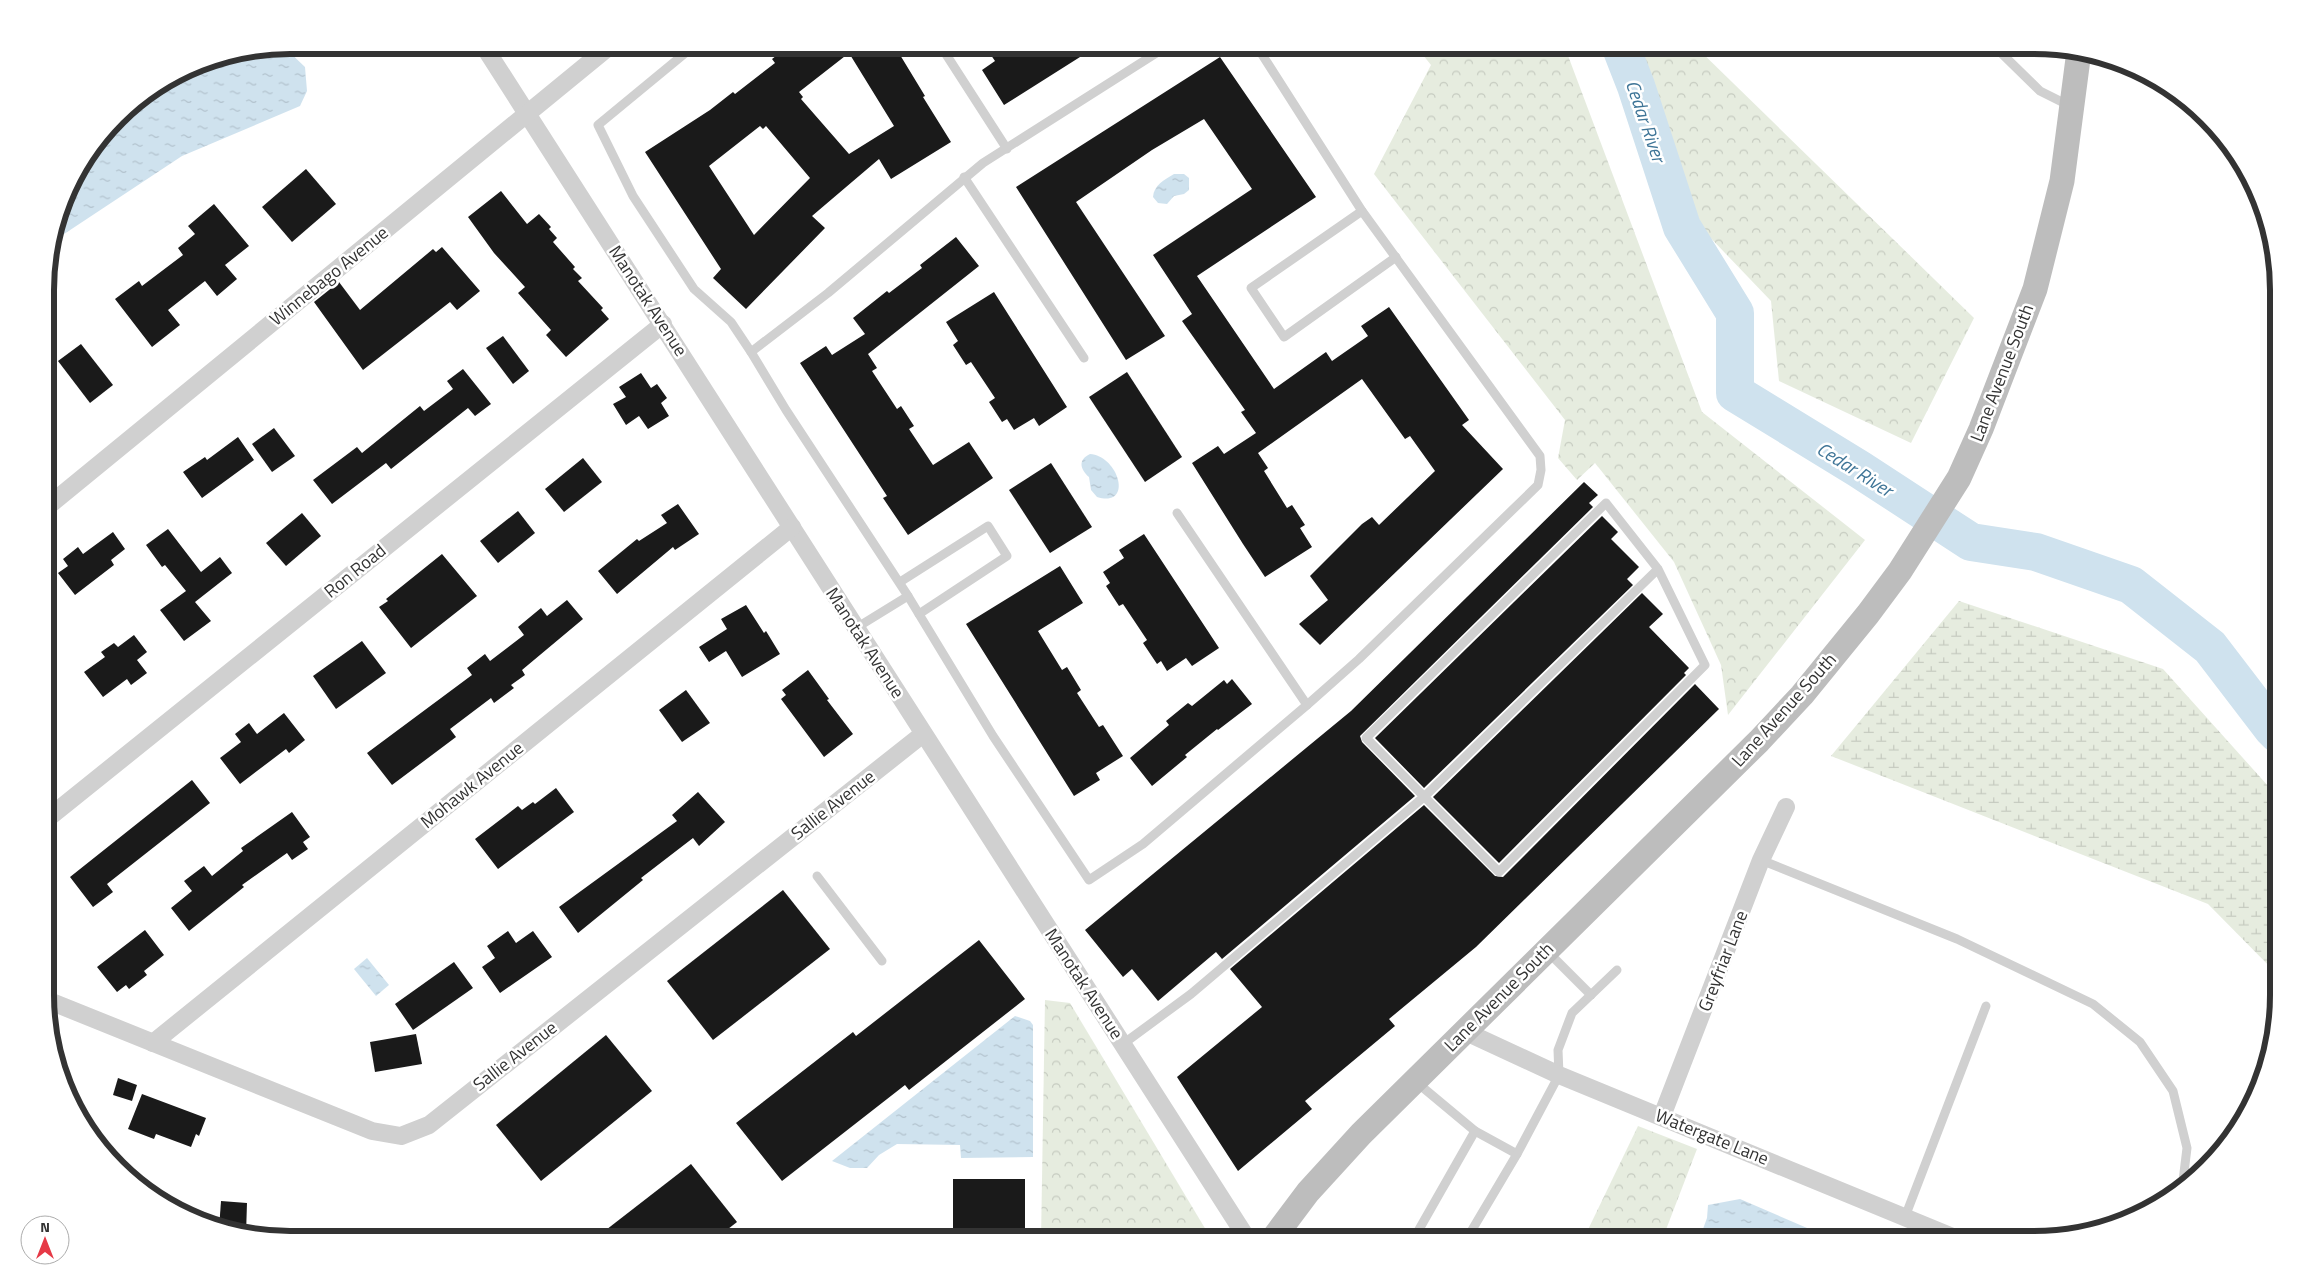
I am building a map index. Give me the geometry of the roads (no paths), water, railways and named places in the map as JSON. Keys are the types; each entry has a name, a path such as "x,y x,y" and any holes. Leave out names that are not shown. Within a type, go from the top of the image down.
{"main road":[{"name":"Lane Avenue South","path":"1279,1231 1308,1192 1361,1134 1752,747 1802,695 1868,614 1900,571 1959,478 1982,429 2034,289 2062,180 2070,106 2076,87 2078,58"}],"street":[{"name":"Manotak Avenue","path":"489,54 1242,1231"},
{"name":"Winnebago Avenue","path":"54,500 600,54"},
{"name":"Ron Road","path":"54,813 663,324"},
{"name":"Mohawk Avenue","path":"153,1043 792,527"},
{"name":"Sallie Avenue","path":"54,1003 372,1131 401,1136 428,1125 923,734"},
{"name":"Greyfriar Lane","path":"1662,1116 1761,860 1786,807"},
{"name":"Watergate Lane","path":"1464,1031 1559,1075 1938,1231"}],"lane":[{"path":"683,54 598,125 633,196 694,289 731,322 786,410 900,582 993,736 1089,880 1143,844 1307,705 1359,659 1538,485 1541,470 1540,456 1362,211 1262,54"},
{"path":"946,54 1006,149"},
{"path":"751,352 828,293 964,177 1155,54"},
{"path":"2002,54 2040,91 2070,106"},
{"path":"964,177 1084,358"},
{"path":"1362,211 1251,288 1284,336 1396,258"},
{"path":"1606,503 1658,570 1705,665 1500,872 1366,738 1606,503"},
{"path":"1177,512 1307,705"},
{"path":"900,582 988,526 1006,556 919,614"},
{"path":"1123,1044 1191,994 1425,796 1658,570"},
{"path":"856,628 908,596"},
{"path":"1761,860 1957,939 2093,1004 2140,1042 2173,1091 2187,1148 2183,1179"},
{"path":"817,876 882,961"},
{"path":"1546,950 1591,995"},
{"path":"1471,1231 1517,1154 1559,1075 1558,1050 1572,1013 1617,970"},
{"path":"1905,1217 1986,1006"},
{"path":"1415,1081 1475,1131 1517,1154"},
{"path":"1417,1231 1475,1131"}],"water":[{"path":"291,54 305,67 307,91 300,106 182,156 60,237 72,199 93,158 112,134 134,112 158,93 199,72 243,58"},
{"path":"1174,174 1184,174 1189,178 1189,190 1184,194 1174,196 1167,204 1158,203 1153,197 1155,189 1160,183"},
{"path":"1090,454 1100,457 1109,463 1115,471 1119,489 1116,495 1109,498 1097,497 1091,490 1089,477 1082,468 1083,459"},
{"path":"367,958 389,985 376,996 354,969"},
{"path":"1015,1016 1030,1021 1033,1025 1033,1157 961,1158 960,1145 897,1144 879,1155 867,1168 850,1168 832,1161"},
{"path":"1740,1199 1814,1231 1702,1231 1707,1218 1708,1205"}],"waterway":[{"name":"Cedar River","path":"1624,54 1636,86 1682,227 1735,313 1735,393 1859,469 1971,542 2036,552 2131,585 2210,647 2270,725"}]}
